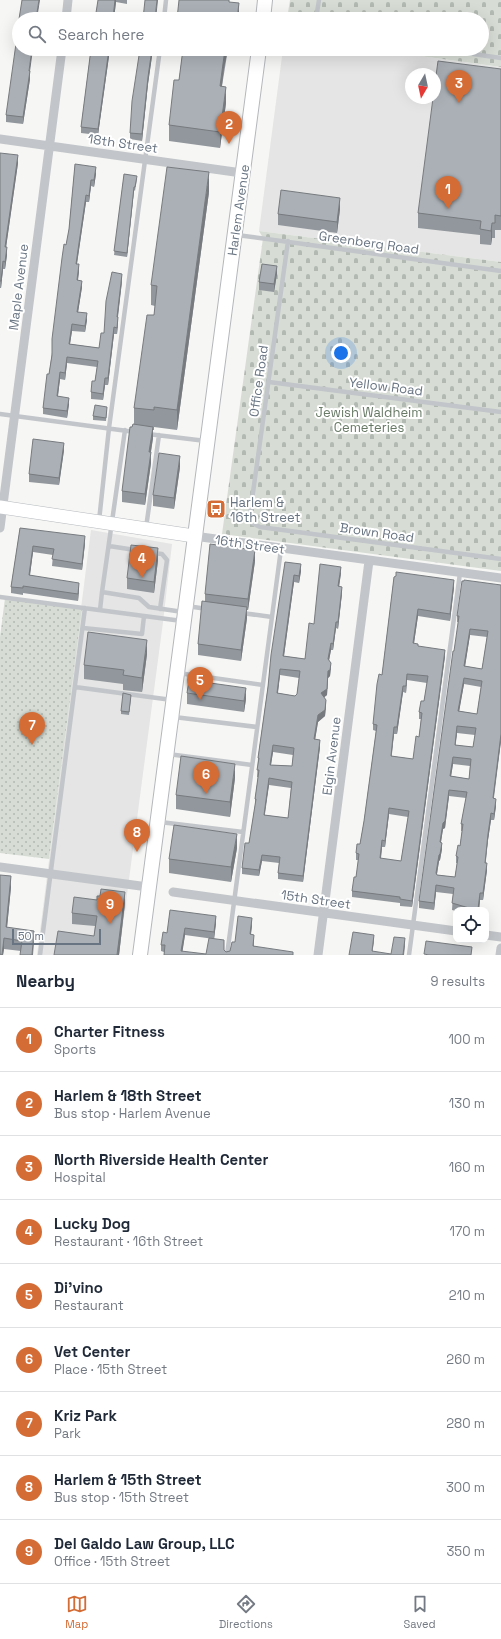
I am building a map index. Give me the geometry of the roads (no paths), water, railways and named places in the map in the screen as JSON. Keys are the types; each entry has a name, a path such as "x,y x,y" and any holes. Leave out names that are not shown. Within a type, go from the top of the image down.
{"main road":[{"path":"264,12 265,0"},
{"name":"Harlem Avenue","path":"140,955 258,56"}],"street":[{"path":"67,12 68,0"},
{"name":"Maple Avenue","path":"0,528 1,508 15,416 61,56"},
{"name":"18th Street","path":"0,139 242,173"},
{"name":"16th Street","path":"1,508 281,549 501,578"},
{"name":"Elgin Avenue","path":"318,955 369,561"},
{"path":"0,867 148,887"},
{"name":"15th Street","path":"173,892 453,931"},
{"path":"489,935 501,937"},
{"path":"500,955 501,948"}],"lane":[{"path":"165,12 166,0"},
{"path":"317,12 319,0"},
{"path":"100,610 109,546 106,524 109,428 159,56"},
{"path":"487,56 501,58"},
{"name":"Greenberg Road","path":"234,234 501,271"},
{"name":"Office Road","path":"252,523 250,514 288,241"},
{"name":"Yellow Road","path":"268,382 501,412"},
{"path":"0,414 139,432"},
{"path":"106,524 125,430"},
{"path":"145,433 207,442"},
{"path":"146,530 159,435"},
{"name":"Brown Road","path":"252,523 260,527 501,559"},
{"path":"109,546 139,551"},
{"path":"227,955 281,549"},
{"path":"147,552 162,554 167,560 160,609"},
{"path":"409,955 460,573"},
{"path":"102,592 139,598 149,607 184,613"},
{"path":"0,597 144,616 215,610"},
{"path":"40,955 86,608"},
{"path":"236,613 272,617"},
{"path":"83,628 142,634 144,616"},
{"path":"177,673 263,685"},
{"path":"75,687 173,700"},
{"path":"171,717 258,727"},
{"path":"166,754 252,765"},
{"path":"157,821 243,832"}],"place":[{"name":"North Riverside Health Center","path":"459,103"},
{"name":"Harlem & 18th Street","path":"229,144"},
{"name":"Charter Fitness","path":"448,209"},
{"name":"Harlem & 16th Street","path":"216,509"},
{"name":"Lucky Dog","path":"142,578"},
{"name":"Di’vino","path":"200,700"},
{"name":"Kriz Park","path":"32,745"},
{"name":"Vet Center","path":"206,794"},
{"name":"Harlem & 15th Street","path":"137,852"},
{"name":"Del Galdo Law Group, LLC","path":"110,924"}],"park label":[{"name":"Jewish Waldheim Cemeteries","path":"369,420"}]}
